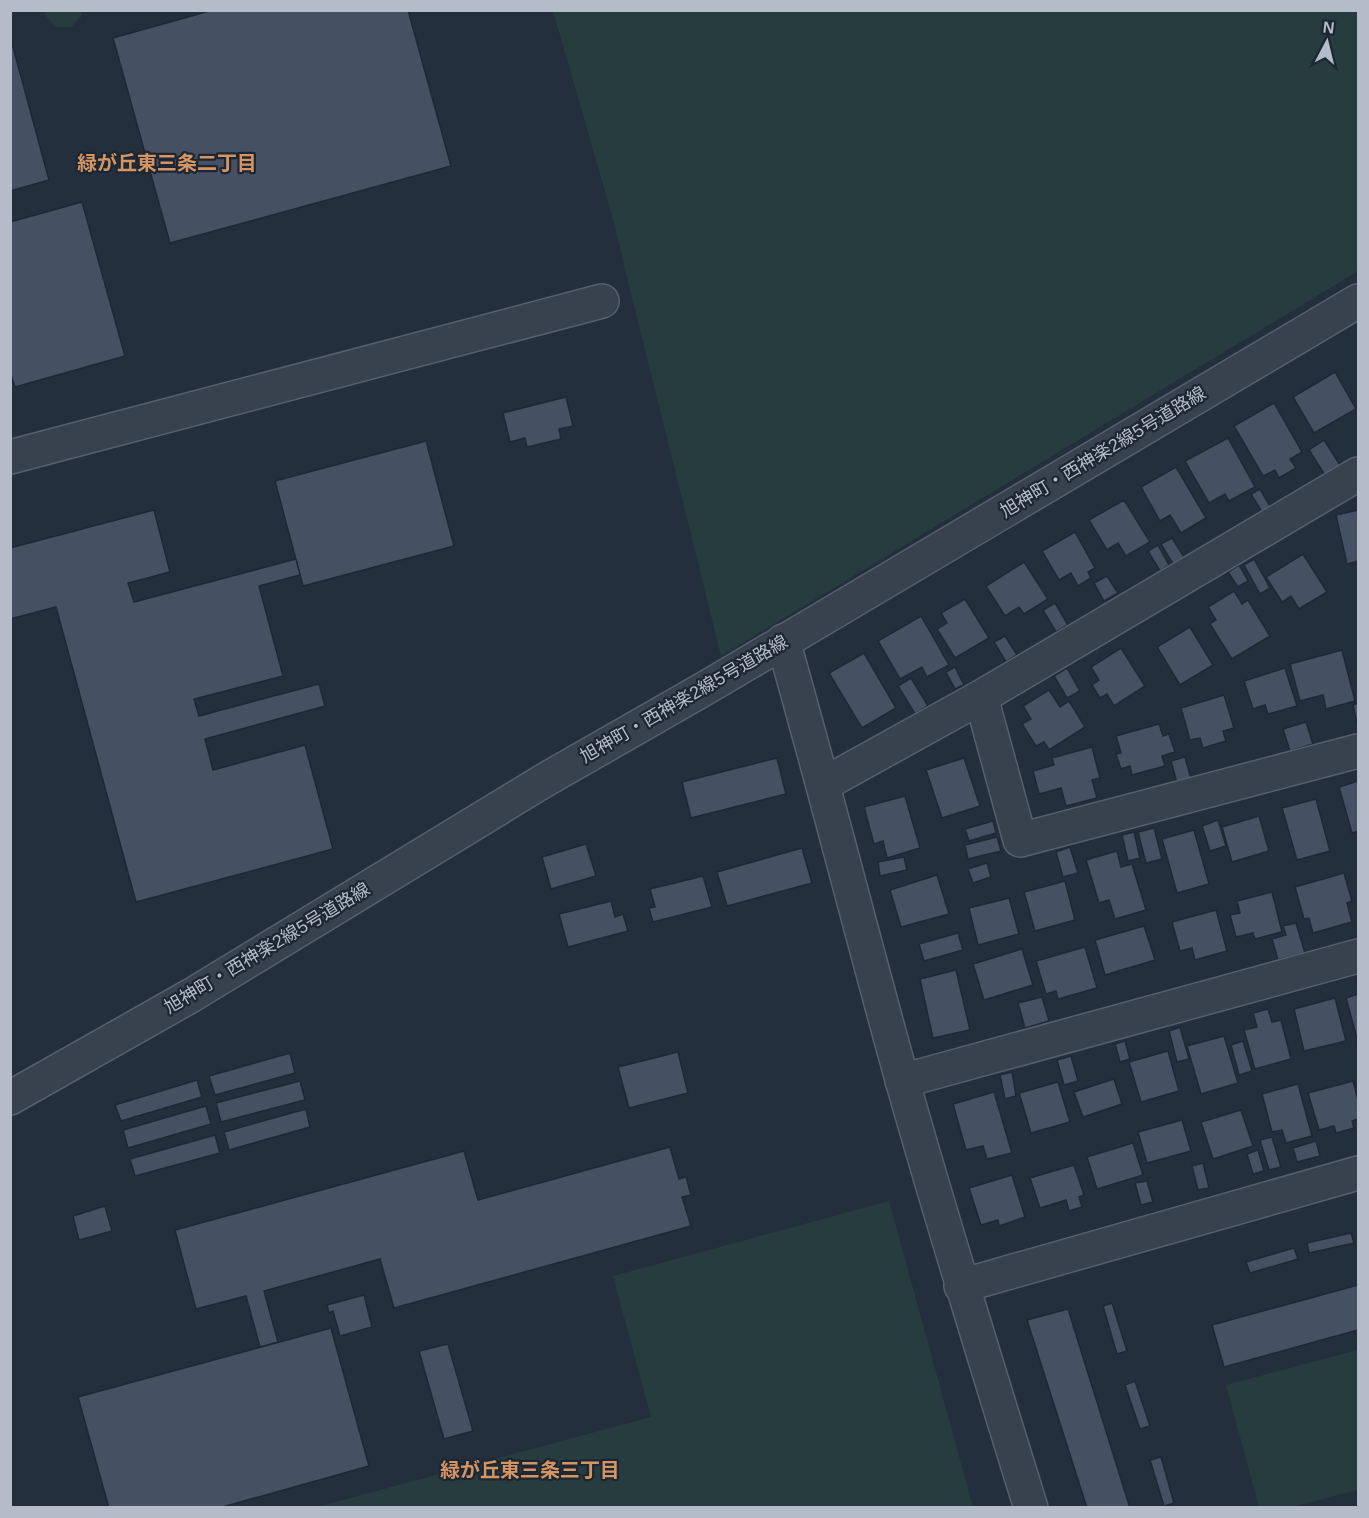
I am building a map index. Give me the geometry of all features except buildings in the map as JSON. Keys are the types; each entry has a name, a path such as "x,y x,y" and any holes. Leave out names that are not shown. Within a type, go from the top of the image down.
{"street":[{"path":"10,457 602,301"},
{"name":"旭神町・西神楽2線5号道路線","path":"10,1098 192,995 535,786 1357,306"},
{"path":"824,784 981,697 1359,474"},
{"path":"783,641 824,784 902,1081 961,1286 1031,1508"},
{"path":"981,697 1020,840 1359,751"},
{"path":"902,1081 1359,956"},
{"path":"961,1286 1359,1173"}],"green space":[{"path":"46,11 82,11 81,17 71,27 56,27 45,15"},
{"path":"553,11 1358,11 1358,271 721,656 611,212"},
{"path":"889,1201 973,1507 317,1507 651,1417 613,1276"},
{"path":"1358,1350 1358,1490 1291,1507 1259,1507 1226,1385"}],"district":[{"name":"緑が丘東三条二丁目","path":"167,163"},
{"name":"緑が丘東三条三丁目","path":"530,1470"}]}
